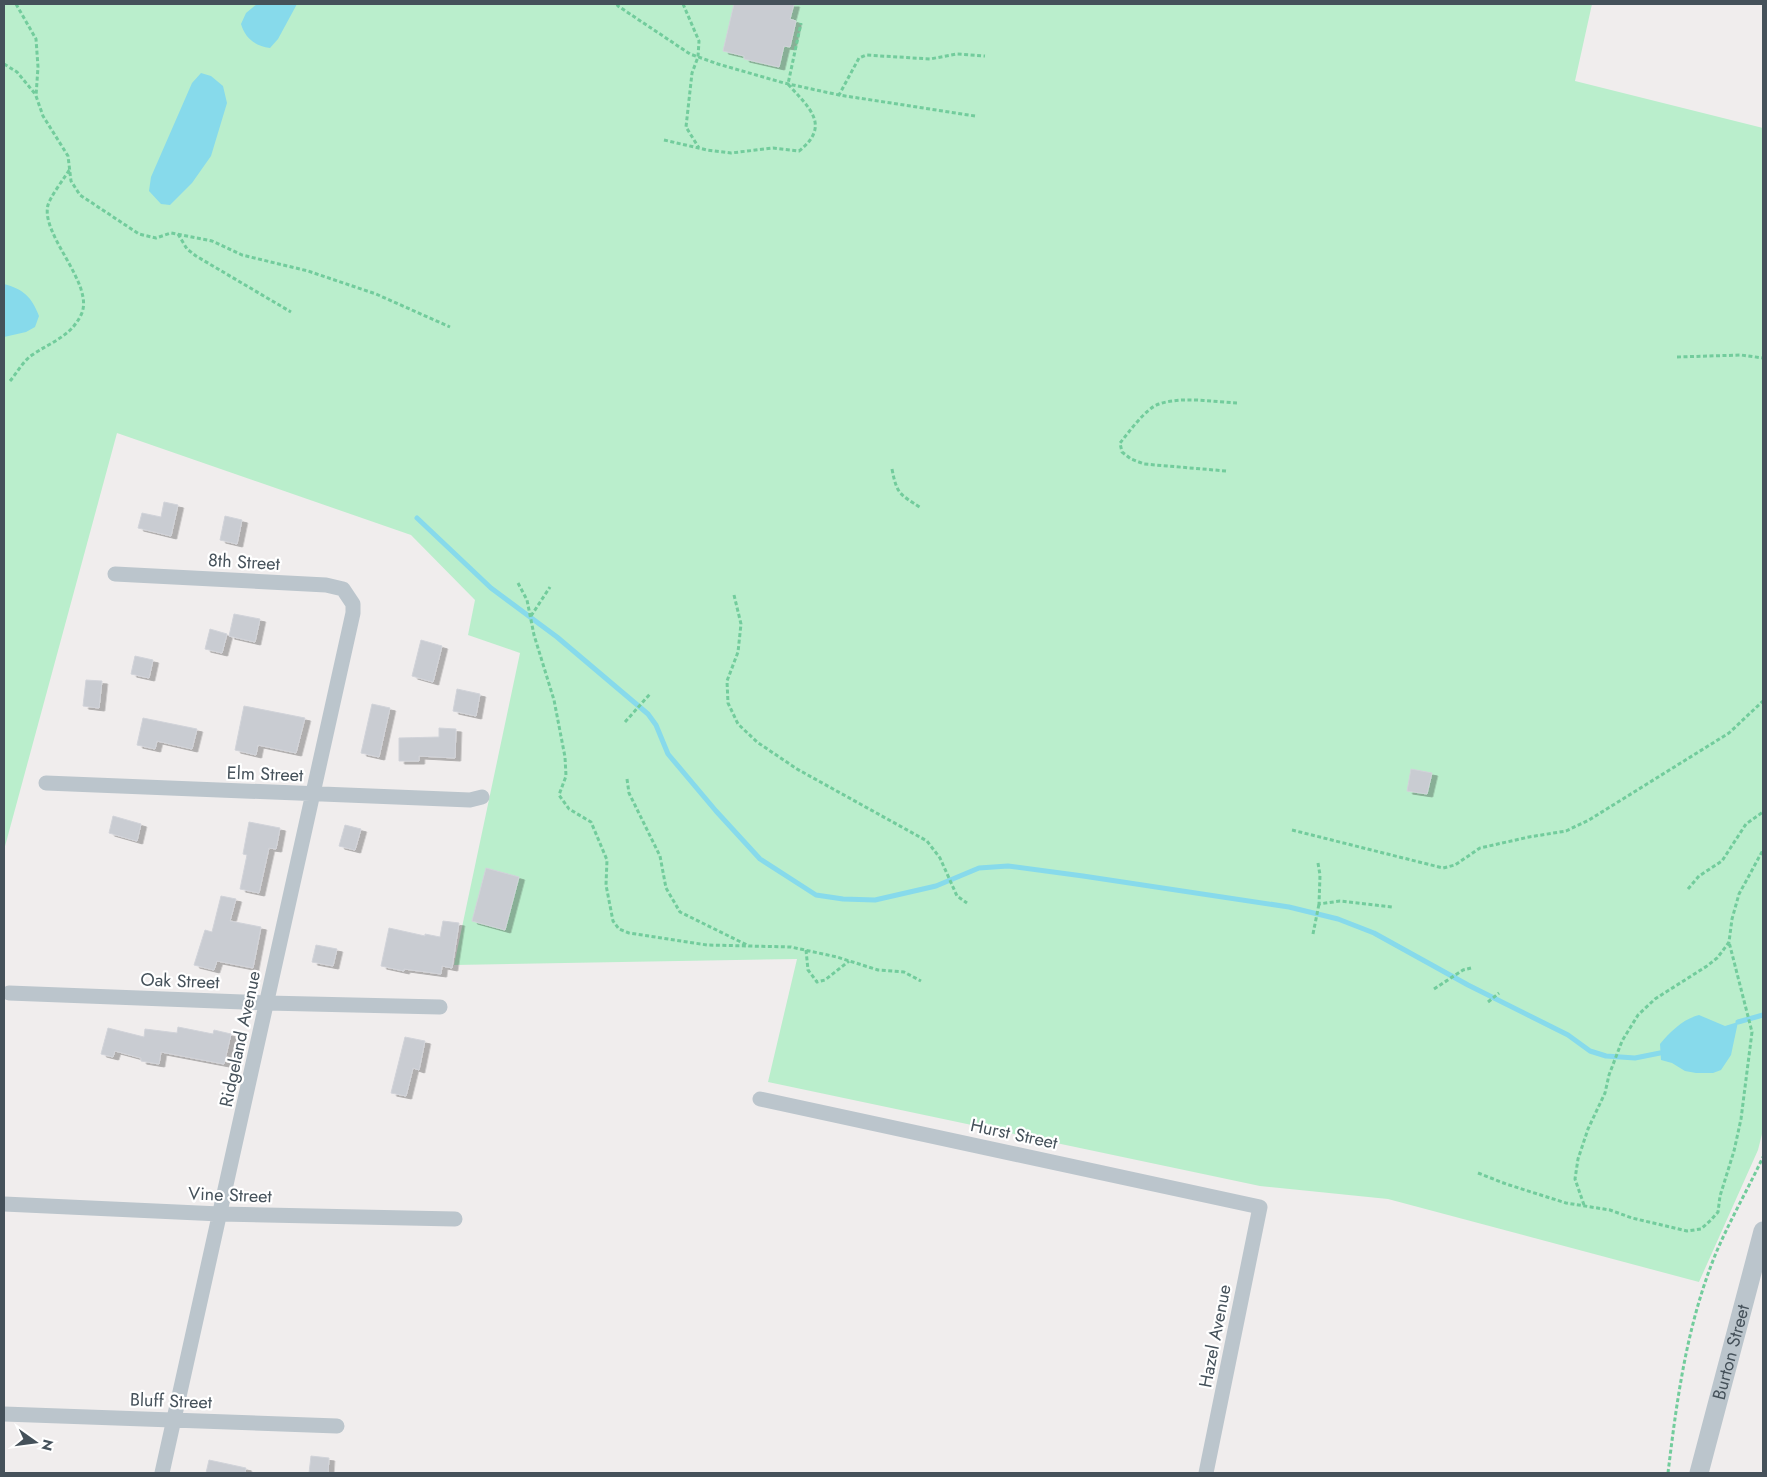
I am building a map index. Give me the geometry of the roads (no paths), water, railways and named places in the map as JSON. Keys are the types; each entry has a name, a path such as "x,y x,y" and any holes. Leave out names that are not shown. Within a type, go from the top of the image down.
{"street":[{"name":"8th Street","path":"115,574 326,585 343,589 353,604 353,613"},
{"name":"Ridgeland Avenue","path":"162,1473 353,613"},
{"name":"Elm Street","path":"46,783 470,800 482,797"},
{"name":"Oak Street","path":"9,993 267,1003 440,1007"},
{"name":"Hurst Street","path":"760,1099 1260,1207"},
{"name":"Vine Street","path":"4,1204 220,1214 455,1219"},
{"name":"Hazel Avenue","path":"1206,1473 1260,1207"},
{"name":"Burton Street","path":"1699,1473 1763,1231"},
{"name":"Bluff Street","path":"4,1414 337,1426"}],"water":[{"path":"257,4 297,4 278,39 270,48 251,40 241,24 246,13"},
{"path":"201,73 211,76 223,86 227,103 211,156 192,183 170,205 161,204 149,191 151,177 192,83"},
{"path":"4,284 22,291 30,299 39,316 35,327 26,332 4,337"},
{"path":"1699,1015 1725,1026 1738,1022 1731,1055 1721,1070 1713,1073 1685,1071 1672,1063 1661,1060 1660,1044 1682,1023"}],"waterway":[{"path":"417,518 491,588 557,637 648,714 656,725 668,754 760,859 816,895 843,899 875,900 936,886 979,868 1008,866 1289,907 1338,919 1374,933 1468,985 1568,1035 1590,1051 1606,1056 1635,1058 1660,1053"},
{"path":"1738,1022 1763,1015"}]}
